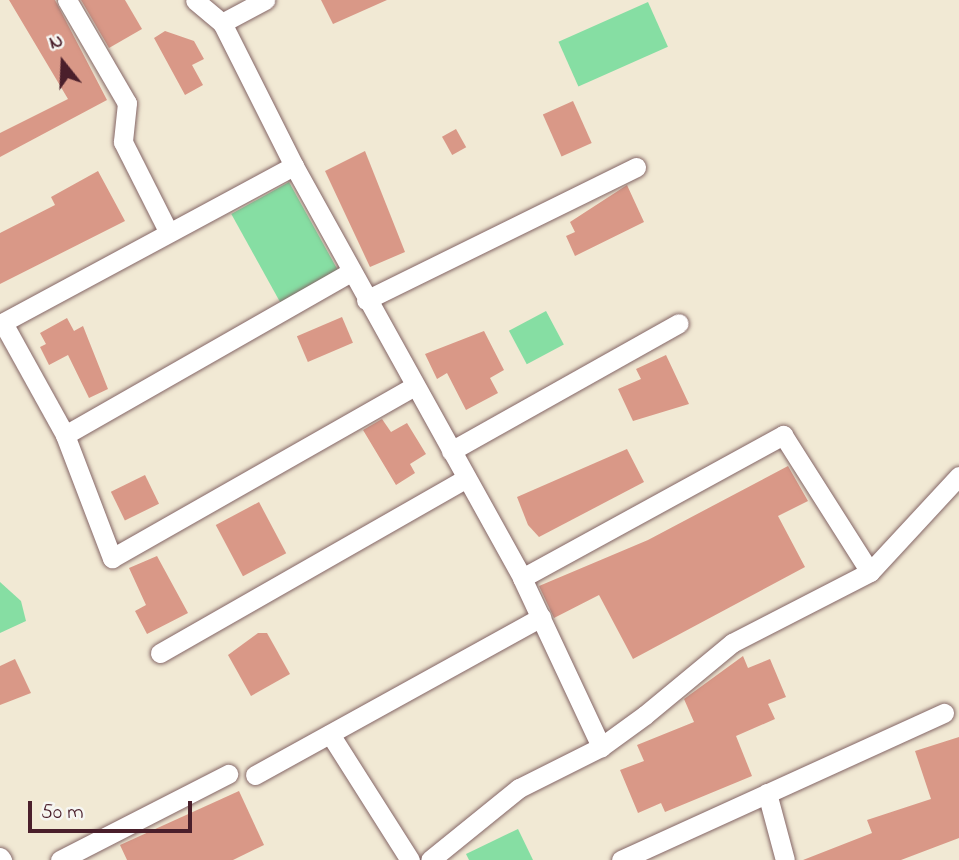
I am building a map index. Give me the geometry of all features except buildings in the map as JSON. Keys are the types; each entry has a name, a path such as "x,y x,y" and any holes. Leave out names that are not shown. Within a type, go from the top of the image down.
{"street":[{"path":"67,0 127,103 125,149 168,231"},
{"path":"195,0 222,23 294,166 413,387 522,578 601,747"},
{"path":"222,23 265,0"},
{"path":"294,166 168,231 1,323 65,435 112,558 413,387"},
{"path":"366,300 636,167"},
{"path":"65,435 351,272"},
{"path":"451,451 679,323"},
{"path":"522,578 783,435 870,572"},
{"path":"430,860 519,788 601,747 732,643 870,572 959,476"},
{"path":"160,653 467,478"},
{"path":"256,775 541,617"},
{"path":"621,860 944,713"},
{"path":"330,734 410,860"},
{"path":"60,860 228,774"},
{"path":"767,793 785,860"}],"green space":[{"path":"648,2 668,47 578,87 558,42"},
{"path":"289,182 338,271 281,303 231,214"},
{"path":"546,311 564,345 527,364 509,331"},
{"path":"0,582 21,601 26,621 0,633"},
{"path":"518,829 533,860 469,860 466,854"}]}
